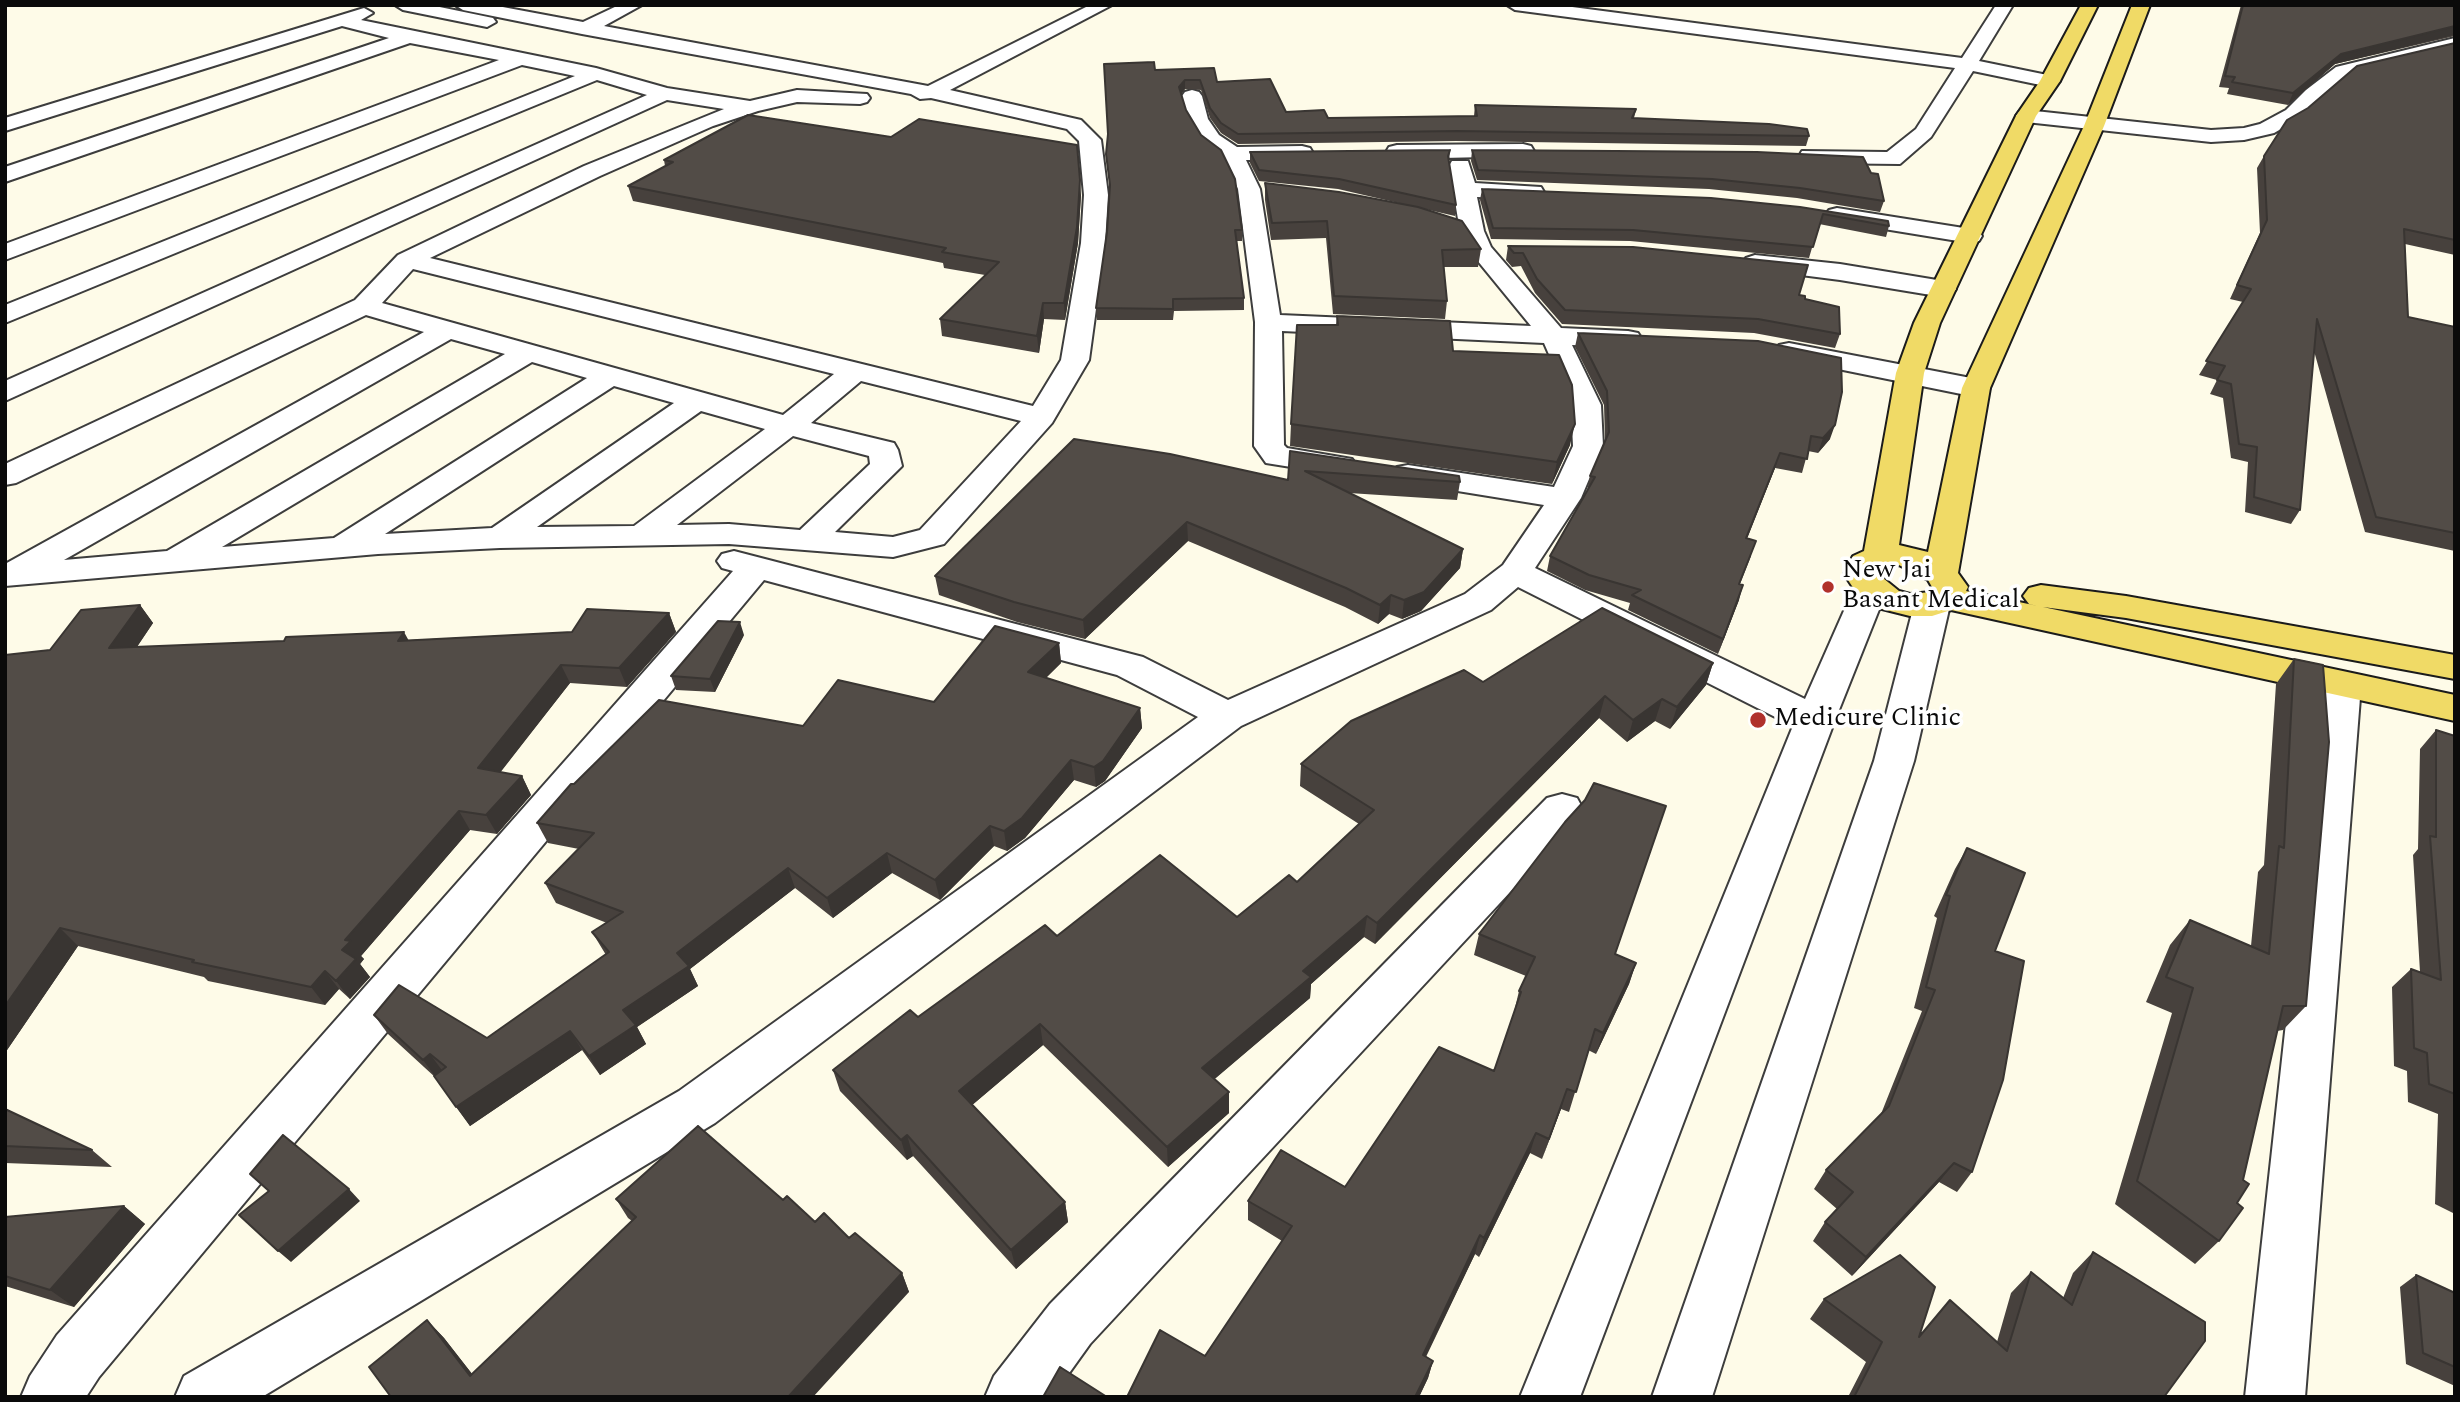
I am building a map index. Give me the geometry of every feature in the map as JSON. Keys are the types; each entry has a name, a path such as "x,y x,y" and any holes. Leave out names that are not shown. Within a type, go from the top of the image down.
{"main road":[{"path":"2090,5 2050,82 2026,116 1927,323 1910,373 1875,571 1887,599 1910,605 1942,590 2126,607 2455,667"},
{"path":"1942,590 1976,388 2094,125 2141,5"},
{"path":"1875,571 1900,555 1923,562 1942,590 2342,685 2455,708"}],"street":[{"path":"5,125 386,5"},
{"path":"403,5 893,92 1072,5"},
{"path":"463,5 893,92 1045,136 1090,140"},
{"path":"582,29 634,5"},
{"path":"931,92 1104,5"},
{"path":"1515,5 1967,64 2050,82"},
{"path":"1793,155 1892,159 1924,133 2005,5"},
{"path":"340,20 409,37 596,75 665,94 752,106"},
{"path":"5,175 409,37"},
{"path":"2026,116 2211,136 2267,130 2293,114 2313,94 2343,71 2455,43"},
{"path":"5,253 520,59"},
{"path":"5,315 596,75"},
{"path":"5,476 364,306 407,260 592,171 706,122 752,106 797,96 931,92 1074,124 1090,140 1096,195 1093,243 1075,360 1041,417 932,537 892,547 729,534 500,538 341,547 9,574"},
{"path":"5,392 665,94"},
{"path":"1192,96 1198,119 1211,139 1232,154 1262,191 1268,322 1269,446 1278,456 1565,498"},
{"path":"205,1397 696,1107 1227,716 1478,602 1515,572 1565,498 1588,446 1586,405 1554,337 1477,238 1455,150"},
{"path":"1372,152 1550,151"},
{"path":"1232,154 1330,153"},
{"path":"1466,190 1560,193"},
{"path":"1809,210 1970,236"},
{"path":"407,260 1041,417"},
{"path":"1737,261 1840,272 1944,289"},
{"path":"364,306 883,450 886,466 808,541"},
{"path":"1268,322 1647,340"},
{"path":"9,574 447,330"},
{"path":"1767,347 1976,388"},
{"path":"173,561 529,352"},
{"path":"640,537 789,426 855,372"},
{"path":"341,547 610,376"},
{"path":"500,538 697,400"},
{"path":"640,537 1130,666 1227,716"},
{"path":"51,1397 78,1356 756,567"},
{"path":"1550,1397 1875,571"},
{"path":"1515,572 1815,720"},
{"path":"1682,1397 1894,761 1942,590"},
{"path":"2275,1397 2342,685"},
{"path":"1015,1397 1070,1324 1562,809"}],"building":[{"path":"2243,5 2455,5 2455,26 2341,54 2293,93 2232,82 2235,77 2225,76"},
{"path":"2455,43 2455,240 2404,229 2408,317 2455,327 2455,533 2376,517 2317,319 2300,510 2254,497 2257,447 2239,444 2231,384 2217,380 2225,366 2206,361 2251,289 2237,285 2267,220 2264,156 2287,120 2308,108 2357,66"},
{"path":"1154,62 1155,70 1214,68 1217,82 1270,79 1286,112 1324,110 1328,118 1477,116 1475,105 1636,109 1632,118 1769,124 1807,129 1809,136 1457,131 1238,134 1221,123 1210,108 1200,80 1185,80 1179,87 1186,110 1201,135 1221,150 1235,179 1242,230 1235,230 1244,298 1173,299 1173,309 1096,308 1107,232 1110,185 1106,154 1108,134 1104,64"},
{"path":"748,115 891,137 919,119 1077,145 1080,180 1077,227 1064,303 1043,303 1037,336 940,319 999,262 942,252 946,248 628,186 673,162 664,160"},
{"path":"1450,150 1448,156 1456,205 1339,179 1259,170 1250,152"},
{"path":"1472,150 1757,152 1863,157 1871,173 1878,174 1884,201 1800,188 1712,179 1478,170"},
{"path":"1265,183 1339,192 1418,207 1462,221 1481,249 1442,250 1447,301 1334,296 1327,221 1272,223"},
{"path":"1482,189 1711,198 1800,207 1888,221 1889,226 1823,214 1813,247 1633,230 1493,228"},
{"path":"1508,246 1633,247 1808,265 1799,295 1805,296 1805,299 1839,307 1840,334 1758,319 1565,310 1537,279 1523,253 1514,253"},
{"path":"1337,316 1450,321 1453,351 1559,355 1572,385 1575,424 1557,462 1291,424 1297,325 1338,325"},
{"path":"1578,333 1758,341 1841,358 1842,392 1835,425 1823,438 1811,436 1807,459 1780,453 1746,538 1756,541 1739,584 1743,585 1723,639 1632,595 1641,590 1589,575 1550,556 1595,477 1590,476 1609,432 1607,391"},
{"path":"1074,439 1170,454 1288,480 1290,451 1459,476 1460,482 1305,471 1463,549 1424,592 1404,600 1391,595 1380,605 1346,588 1187,522 1083,620 1014,602 935,576"},
{"path":"140,605 109,648 284,641 286,637 404,632 398,641 572,632 587,609 669,613 619,668 561,665 478,768 522,776 486,815 459,811 345,940 351,941 342,950 356,959 336,981 325,971 311,987 192,962 194,960 60,928 5,1006 5,655 50,650 81,610"},
{"path":"1602,608 1713,663 1677,707 1662,699 1633,720 1605,696 1377,923 1367,916 1303,971 1311,977 1202,1068 1229,1092 1167,1147 1040,1024 959,1091 1065,1202 1011,1250 907,1135 901,1140 833,1070 910,1010 918,1017 1045,925 1057,936 1160,855 1237,917 1289,875 1297,882 1374,810 1301,764 1351,721 1464,670 1483,682"},
{"path":"718,621 740,622 710,679 671,676"},
{"path":"995,626 1059,643 1028,672 1140,708 1103,761 1094,767 1071,760 1022,818 1004,831 990,826 935,880 887,853 827,898 788,868 677,953 689,966 623,1010 636,1025 589,1056 570,1031 456,1107 434,1076 446,1067 430,1054 423,1060 374,1015 399,985 487,1038 609,952 592,932 623,912 545,883 594,833 537,823 571,784 659,700 803,726 838,680 934,702"},
{"path":"2294,659 2323,665 2329,742 2306,1006 2283,1006 2243,1180 2249,1184 2237,1203 2243,1208 2219,1241 2137,1181 2193,988 2166,977 2190,920 2269,954 2279,846 2284,848"},
{"path":"2436,730 2455,736 2455,1094 2429,1084 2427,1053 2414,1048 2411,969 2441,980 2430,836 2436,837"},
{"path":"1594,783 1666,806 1615,954 1636,963 1603,1033 1595,1029 1576,1092 1567,1089 1549,1139 1536,1133 1484,1238 1480,1235 1423,1355 1433,1361 1415,1397 1127,1397 1160,1330 1205,1356 1292,1226 1248,1201 1281,1150 1345,1187 1439,1047 1494,1071 1521,992 1519,991 1535,957 1479,934 1585,800"},
{"path":"1967,848 2025,873 1995,951 2024,961 2003,1080 1972,1172 1954,1163 1866,1257 1825,1222 1853,1192 1826,1170 1889,1106 1935,990 1926,987 1950,896 1946,895"},
{"path":"5,1109 92,1150 5,1146"},
{"path":"698,1126 783,1200 787,1196 815,1222 824,1213 849,1238 855,1233 902,1273 788,1397 391,1397 369,1367 427,1320 470,1376 636,1217 616,1199"},
{"path":"283,1135 349,1189 278,1251 239,1215 269,1191 250,1174"},
{"path":"124,1206 50,1290 5,1276 5,1217"},
{"path":"2093,1252 2205,1322 2205,1341 2164,1397 1854,1397 1882,1342 1824,1299 1900,1255 1935,1287 1919,1337 1950,1300 2007,1351 2031,1272 2072,1305"},
{"path":"2416,1275 2455,1293 2455,1367 2423,1353"},
{"path":"1060,1367 1107,1397 1043,1397"}],"place":[{"name":"New Jai Basant Medical","path":"1828,587"},
{"name":"Medicure Clinic","path":"1758,720"}]}
